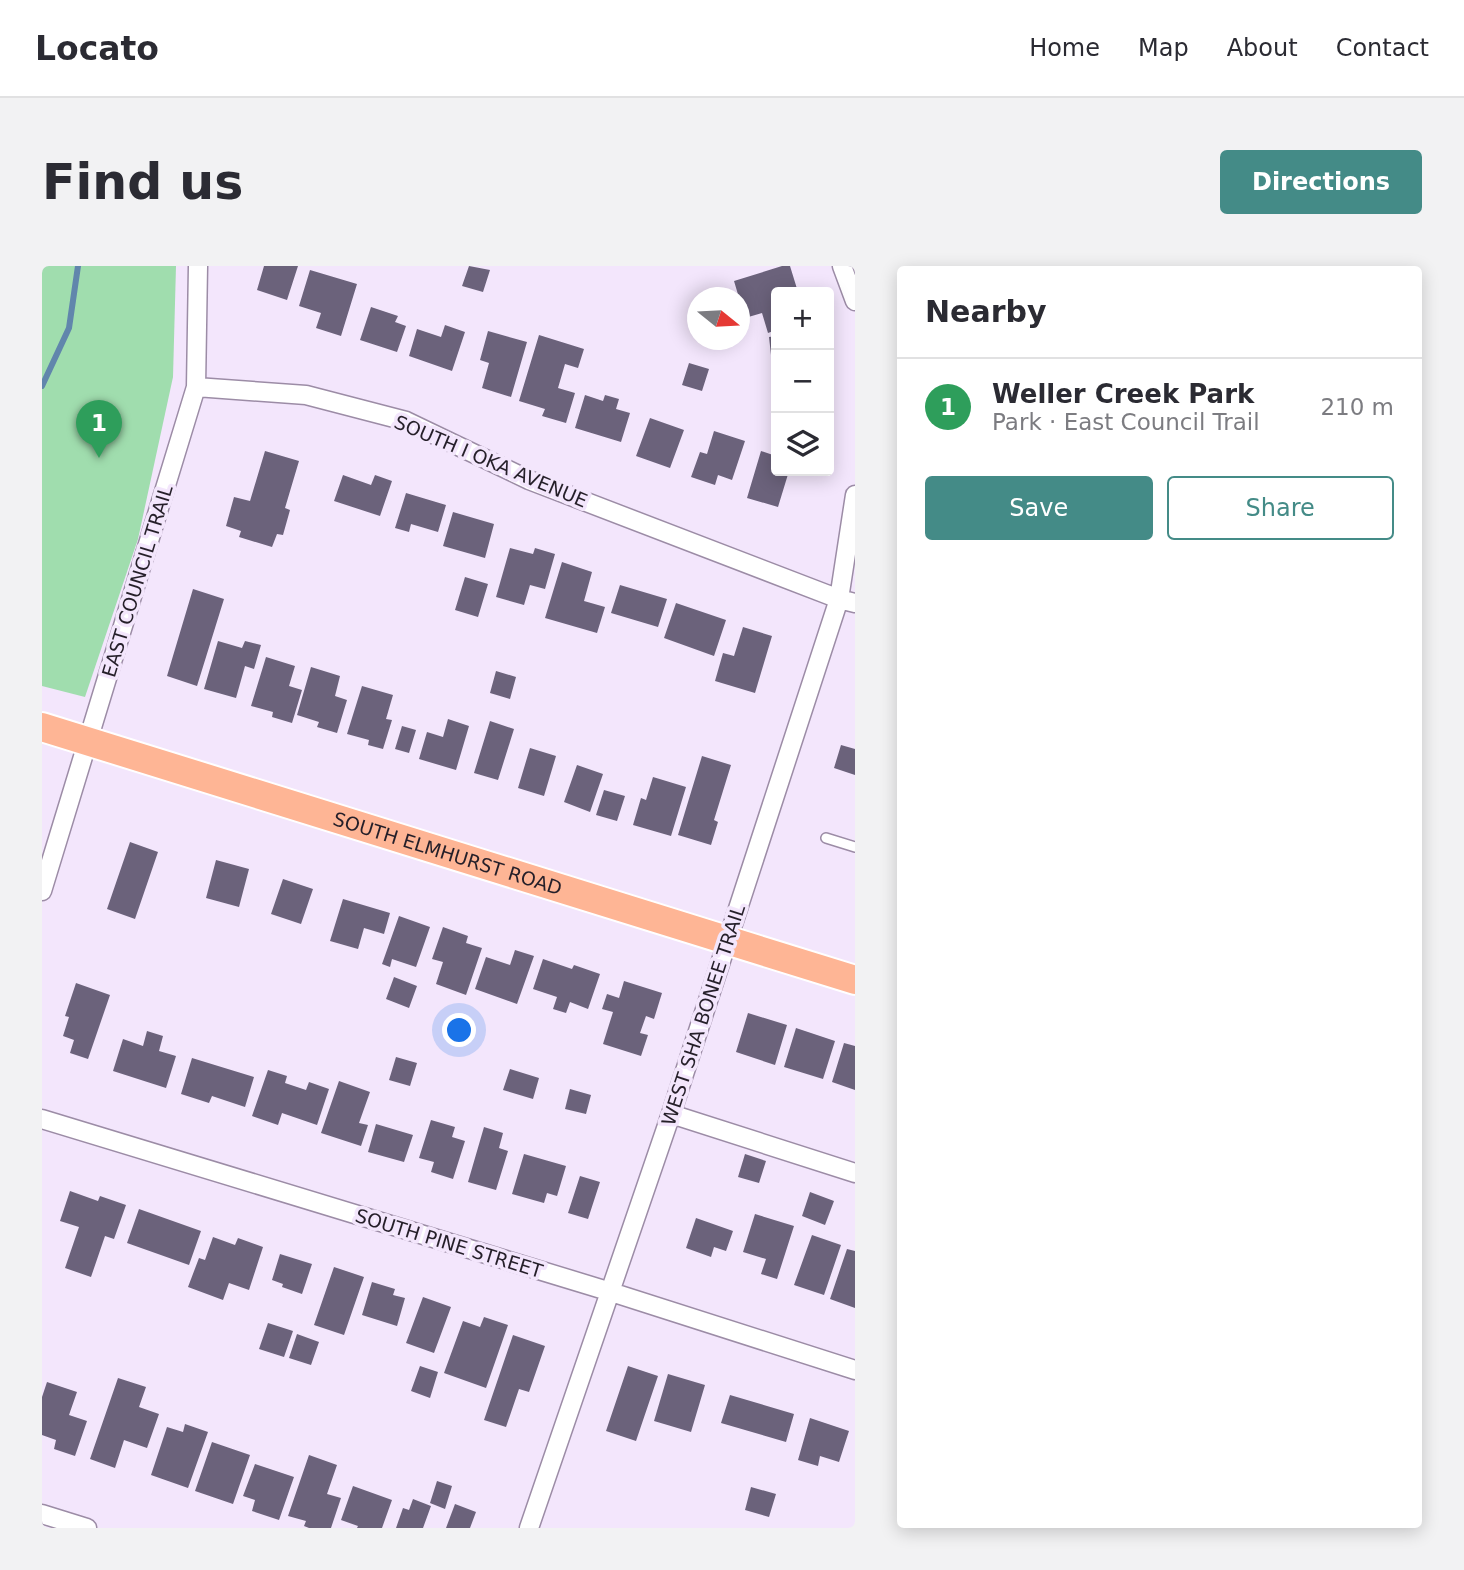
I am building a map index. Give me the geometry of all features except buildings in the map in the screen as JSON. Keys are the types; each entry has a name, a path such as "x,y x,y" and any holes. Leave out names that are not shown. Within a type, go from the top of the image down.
{"main road":[{"name":"SOUTH ELMHURST ROAD","path":"42,727 855,980"}],"street":[{"name":"EAST COUNCIL TRAIL","path":"42,891 195,387 198,266"},
{"path":"842,266 855,301"},
{"name":"SOUTH I OKA AVENUE","path":"195,387 306,395 406,421 529,480 847,601"},
{"name":"WEST SHA BONEE TRAIL","path":"529,1528 611,1292 727,942 847,601 855,495"},
{"path":"671,1114 855,1173"},
{"name":"SOUTH PINE STREET","path":"42,1119 611,1292 855,1370"},
{"path":"42,1514 87,1528"}],"lane":[{"path":"826,838 855,847"}],"green space":[{"path":"42,266 176,266 173,377 138,539 85,697 42,686"}],"waterway":[{"path":"42,386 69,328 78,266"}],"place":[{"name":"Weller Creek Park","path":"99,458"}]}
